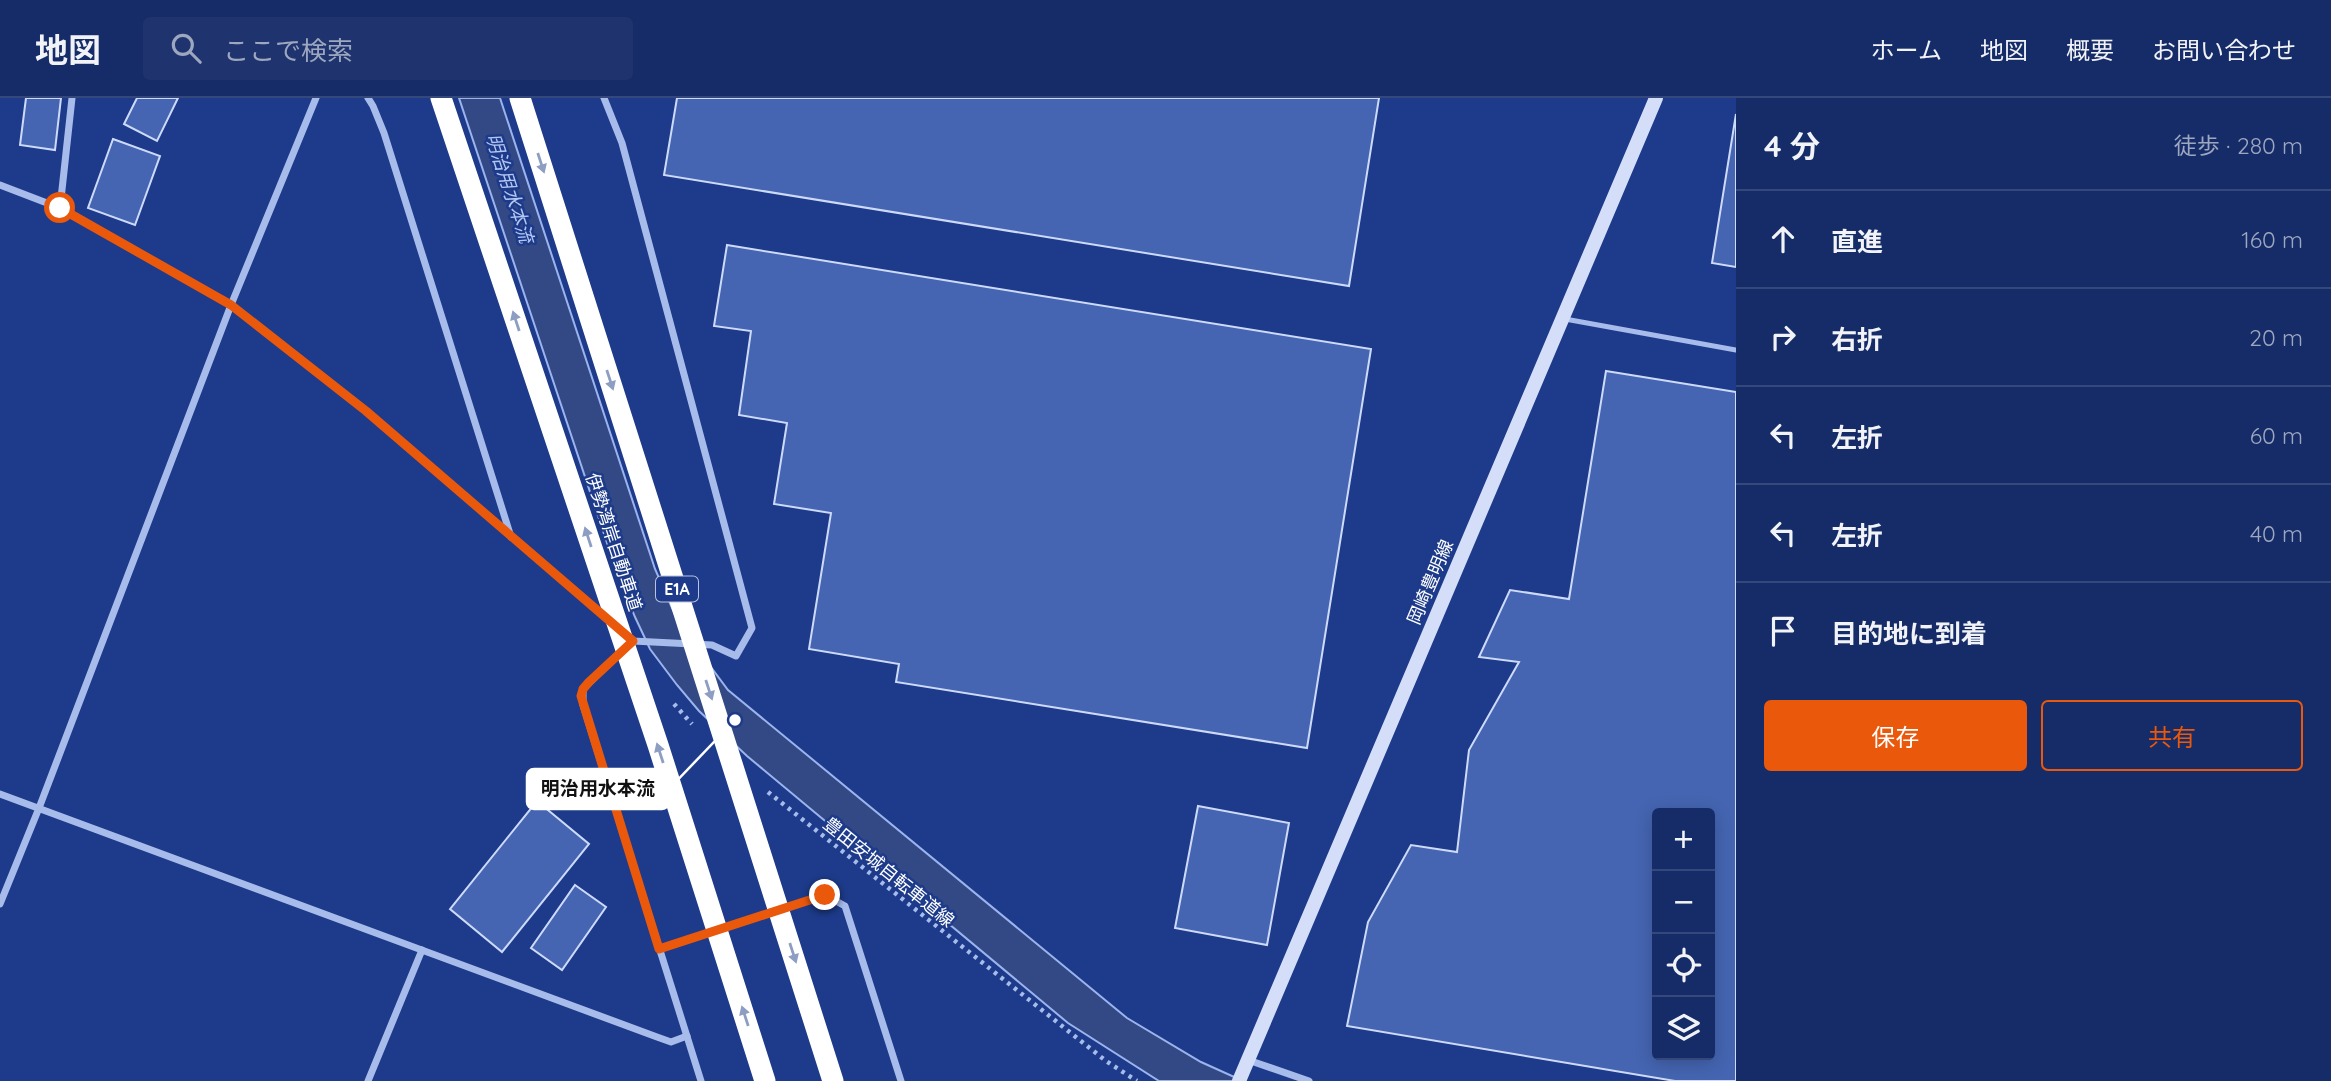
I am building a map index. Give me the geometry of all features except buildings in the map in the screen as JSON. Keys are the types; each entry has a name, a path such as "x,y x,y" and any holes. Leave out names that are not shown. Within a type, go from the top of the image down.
{"highway":[{"name":"伊勢湾岸自動車道","path":"442,98 653,732 765,1081"},
{"name":"E1A","path":"520,98 833,1081"}],"main road":[{"name":"岡崎豊明線","path":"1243,1071 1656,98"}],"street":[{"path":"60,208 72,98"},
{"path":"0,904 231,305 316,98"},
{"path":"368,98 384,133 511,537"},
{"path":"0,185 60,208 231,305 366,411 635,641 712,645 736,656 752,628 622,143 604,98"},
{"path":"635,641 589,682 581,696 701,1081"},
{"path":"0,794 671,1042 687,1036"},
{"path":"659,949 825,895 845,906 901,1081"},
{"path":"368,1081 422,950"},
{"path":"1243,1071 1309,1081"}],"lane":[{"path":"1562,318 1736,349"}],"path":[{"path":"669,696 676,708 699,731"},
{"name":"豊田安城自転車道線","path":"763,788 992,972 1106,1061 1137,1081"}],"water":[{"path":"459,98 500,98 655,569 679,624 728,690 1127,1018 1201,1062 1243,1081 1159,1081 1068,1023 747,756 699,711 677,685 650,649 616,570"}],"place":[{"name":"明治用水本流","path":"735,720"}],"route":[{"path":"60,208 231,305 366,411 633,641 589,682 581,696 659,949 825,895"}]}
